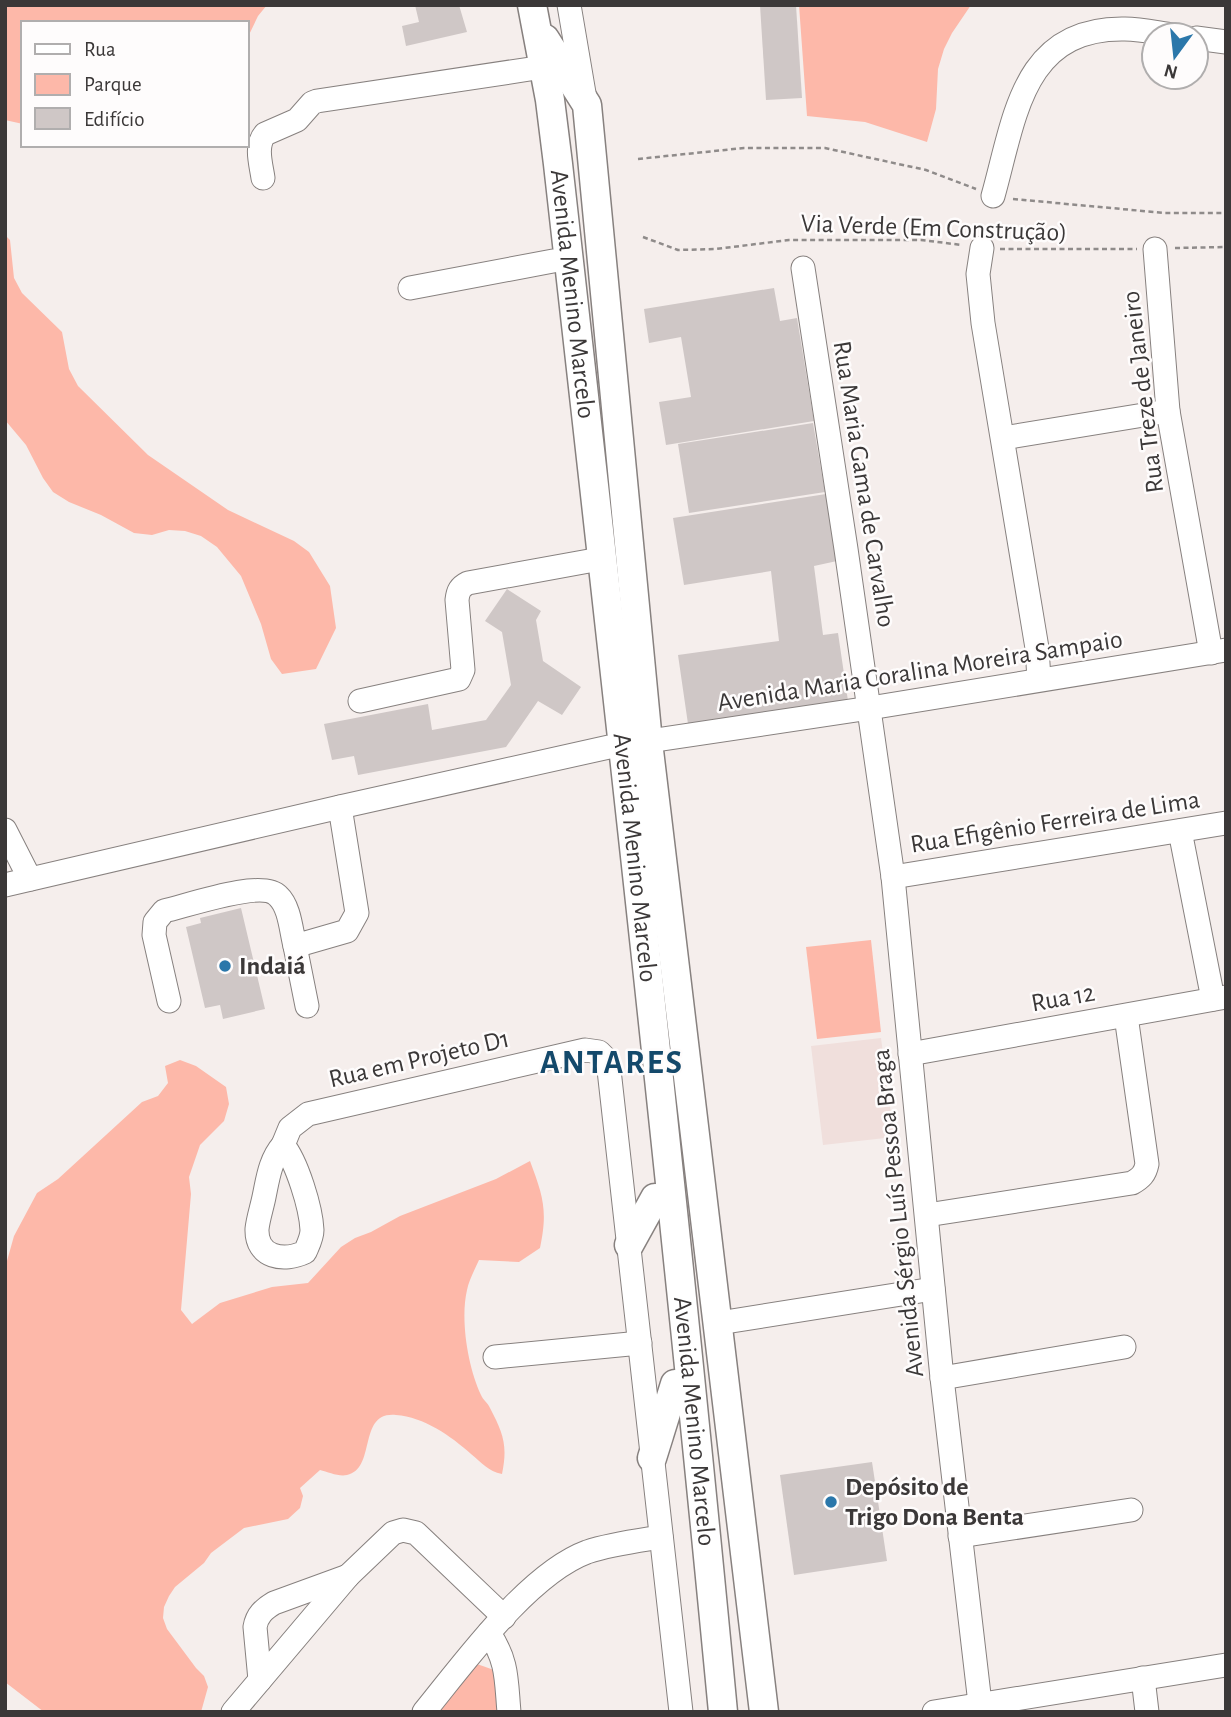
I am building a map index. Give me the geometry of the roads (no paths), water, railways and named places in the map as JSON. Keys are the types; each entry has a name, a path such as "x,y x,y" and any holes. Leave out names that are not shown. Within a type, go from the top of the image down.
{"main road":[{"path":"529,11 586,106 627,521 626,745 719,1323 764,1712"},
{"name":"Avenida Menino Marcelo","path":"529,11 530,69 589,561 626,745 655,1198 704,1712"},
{"name":"Avenida Menino Marcelo","path":"529,11 550,100 557,151 606,599 626,745 723,1712"},
{"path":"606,599 627,521"},
{"path":"629,1245 655,1198"},
{"path":"652,1458 674,1384"}],"street":[{"path":"569,5 586,106"},
{"path":"993,195 1021,98 1034,70 1052,51 1073,39 1103,30 1140,30"},
{"path":"262,178 259,149 261,138 297,121 312,103 530,69"},
{"path":"982,248 978,274 982,310 1037,648 1039,679"},
{"name":"Rua Treze de Janeiro","path":"1155,249 1168,411 1218,651"},
{"path":"410,288 553,261"},
{"name":"Rua Maria Gama de Carvalho","path":"803,268 870,708"},
{"path":"1003,438 1168,411"},
{"path":"360,701 459,679 463,670 457,600 458,593 468,583 589,561"},
{"name":"Avenida Maria Coralina Moreira Sampaio","path":"5,885 340,807 626,745 1218,651"},
{"name":"Avenida Sérgio Luís Pessoa Braga","path":"870,708 893,877 942,1378 981,1707"},
{"path":"295,946 347,931 357,913 340,807"},
{"name":"Rua Efigênio Ferreira de Lima","path":"893,877 1226,823"},
{"path":"5,830 30,878"},
{"path":"1180,831 1219,998"},
{"path":"169,1000 154,935 155,922 164,911 248,890 265,889 277,894 285,905 307,1006"},
{"name":"Rua 12","path":"910,1054 1219,998"},
{"path":"927,1215 1132,1183 1145,1173 1147,1164 1126,1016"},
{"name":"Rua em Projeto D1","path":"283,1145 290,1128 308,1114 585,1050"},
{"name":"Avenida Menino Marcelo","path":"585,1050 599,1052 610,1067 681,1712"},
{"path":"719,1323 933,1289"},
{"path":"495,1357 640,1343"},
{"path":"942,1378 1124,1347"},
{"path":"960,1536 1132,1510"},
{"path":"233,1712 348,1576 393,1533 403,1530 416,1532 496,1625 509,1712"},
{"path":"424,1712 496,1625 561,1567 586,1553 613,1545 661,1537"},
{"path":"260,1680 255,1627 257,1618 264,1609 348,1576"},
{"path":"933,1712 981,1707 1226,1665"},
{"path":"1143,1678 1147,1712"}],"place":[{"name":"Indaiá","path":"225,966"},
{"name":"Depósito de Trigo Dona Benta","path":"831,1502"}],"district":[{"name":"ANTARES","path":"612,1063"}]}
